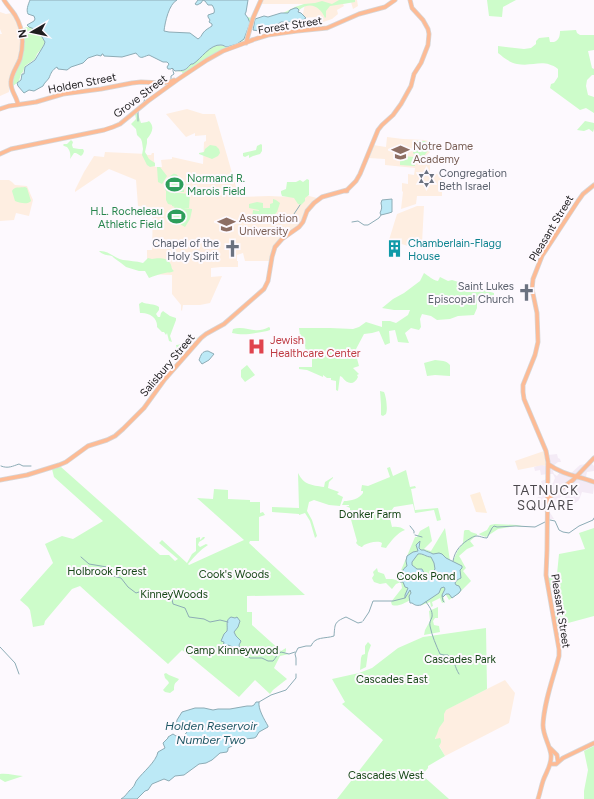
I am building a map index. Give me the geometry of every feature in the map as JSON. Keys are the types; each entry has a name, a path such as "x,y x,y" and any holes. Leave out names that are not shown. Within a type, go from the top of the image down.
{"main road":[{"path":"4,0 18,21 22,37 20,56 10,83 11,90 17,98 18,105"},
{"path":"247,40 253,18 261,0"},
{"name":"Forest Street","path":"247,40 298,30 318,30 328,28 359,14 382,8 396,0"},
{"name":"Salisbury Street","path":"0,480 28,475 58,466 87,447 109,439 120,431 146,405 163,382 201,338 224,324 264,289 268,281 275,247 283,238 298,228 307,211 314,203 322,197 346,191 356,181 378,130 393,116 404,100 411,86 415,72 426,51 429,38 428,29 413,9 410,0"},
{"name":"Grove Street","path":"181,77 209,59 247,40"},
{"name":"Holden Street","path":"0,109 36,102 61,94 101,89 132,82 170,83 181,77"},
{"name":"Grove Street","path":"0,154 11,149 113,127 120,124 170,83"},
{"name":"Pleasant Street","path":"553,752 549,747 544,734 544,724 547,701 560,650 546,579 548,464 546,451 524,399 523,392 524,383 538,346 537,315 532,290 532,280 542,256 578,201 584,193 594,185"},
{"path":"548,499 576,477 594,458"},
{"path":"548,464 558,470 594,482"},
{"path":"554,764 594,743"},
{"path":"554,764 551,758 553,752 560,758 563,758"},
{"path":"538,799 542,785 558,756"}],"shaded area":[{"path":"262,0 357,0 358,6 353,9 351,2 343,4 344,6 337,10 338,14 332,19 319,23 318,17 302,18 305,4 261,4"},
{"path":"0,12 6,14 12,13 18,25 21,38 20,52 9,82 9,92 0,96 0,34 2,34 0,29"},
{"name":"Assumption University","path":"187,109 203,114 215,114 239,197 309,196 317,198 307,209 301,222 273,249 270,261 245,261 243,253 237,255 238,267 211,268 211,277 222,276 210,303 200,305 183,305 182,311 181,305 172,294 172,275 147,274 147,250 152,250 153,208 138,206 136,180 109,169 75,192 75,190 94,156 104,157 105,152 147,155 154,153 155,167 162,167 161,160 172,159 172,157 203,164 204,142 206,141 206,135 195,136 195,133 186,137 166,114"},
{"path":"387,137 425,140 431,143 432,150 426,156 427,158 430,158 430,172 442,175 442,196 417,196 416,204 401,209 403,192 402,183 408,184 408,174 414,175 415,168 385,165 385,159 368,158 373,145 386,147"},
{"path":"0,180 9,180 15,185 27,186 33,200 29,216 16,213 14,220 0,221"},
{"path":"417,206 424,206 422,243 410,241 408,246 389,240 397,214"},
{"path":"544,451 547,465 518,470 515,461"},
{"path":"557,454 561,462 558,462 553,466 555,469 553,471 554,474 557,476 560,472 568,476 580,465 591,463 594,466 594,471 587,472 585,481 594,484 594,487 593,494 582,492 579,500 569,505 565,497 562,496 549,507 549,511 554,519 549,519 548,512 541,511 534,503 543,489 541,481 547,479 547,483 553,483 555,478 553,474 541,475 540,470 535,471 534,467 543,464 544,466 547,465 548,455"},
{"path":"480,492 487,513 476,512 470,495"},
{"path":"505,680 515,693 509,723 445,756 425,720"}],"green space":[{"path":"339,0 355,0 355,2 330,6 326,11 325,18 320,10 311,5 303,7 299,10 295,9 288,13 283,13 304,4 322,1 332,4"},
{"path":"487,0 516,0 503,7 502,17 489,16"},
{"path":"247,17 252,18 246,37 243,41 183,74 182,72 177,71 183,71 197,61 208,50 216,46 227,47 242,40 246,34 249,24"},
{"path":"27,27 37,29 45,42 35,59 25,66 19,81 12,87 20,61 22,29"},
{"path":"576,30 580,35 594,35 594,50 588,51 592,68 594,69 594,75 587,80 586,86 588,95 594,97 594,113 586,108 580,110 550,88 551,84 554,83 558,77 558,69 543,63 523,65 514,63 498,53 498,46 524,49 531,48 536,44 536,41 539,38 549,37 550,42 554,42 559,38 560,31"},
{"path":"137,111 141,123 149,121 152,126 151,132 147,139 145,152 149,159 155,163 155,166 150,167 147,165 142,155 143,149 141,139 137,135 136,129 131,124 136,119 135,114"},
{"path":"585,121 594,123 593,132 589,129 584,131 577,130"},
{"path":"71,140 73,142 73,148 83,149 84,151 81,156 74,153 70,159 69,150 63,145 67,144"},
{"path":"416,141 425,141 430,148 424,156 416,156 413,153 413,146 416,146"},
{"path":"261,144 262,151 260,154 249,158 249,155 245,157 243,156 243,153 256,150 257,146"},
{"path":"210,145 216,146 219,149 220,153 218,156 212,159 199,154 204,152"},
{"path":"400,156 415,157 415,166 400,165"},
{"path":"157,167 160,167 167,176 162,184 158,182"},
{"path":"173,174 178,176 180,181 185,181 184,192 169,192 190,194 189,208 183,208 192,209 190,219 185,227 169,218 172,209 175,207 168,204 165,190 168,179"},
{"path":"307,179 309,180 309,195 305,198 305,201 301,205 298,204 294,198 282,196 281,191 286,189 287,182 296,182 300,180 303,182"},
{"path":"27,188 31,201 21,203 15,201 12,191 13,189"},
{"path":"273,199 280,203 277,212 274,215 274,222 252,219 253,210 259,210 249,208 249,204 257,202 263,203 263,208 270,208 270,204 273,203"},
{"path":"99,251 123,260 143,263 148,258 164,259 169,261 174,271 149,278 145,271 139,271 126,267 112,256 103,254"},
{"path":"424,273 432,279 438,281 440,277 448,281 452,280 494,293 494,303 488,302 486,296 477,296 477,308 474,315 437,320 431,316 422,314 420,319 421,327 419,330 411,328 405,333 409,343 398,342 395,330 389,331 390,343 385,345 379,331 364,334 355,351 359,366 353,368 359,374 357,375 358,377 355,382 350,383 340,376 338,391 336,390 336,381 331,380 331,378 327,378 323,375 323,377 307,370 299,369 299,367 312,367 312,353 306,353 304,338 296,342 293,338 300,336 299,328 353,329 366,322 382,327 382,321 396,323 408,315 410,310 382,308 420,281"},
{"path":"142,302 159,307 156,314 158,317 160,317 163,311 176,318 170,336 172,342 169,341 167,333 166,335 157,327 156,321 152,316 140,313 139,304"},
{"path":"269,327 270,330 267,331 241,334 232,333 233,329 238,328 259,330"},
{"path":"195,337 198,338 186,343 182,350 179,352 177,351 178,355 172,357 172,353 177,349 176,345"},
{"path":"435,360 445,361 450,365 450,376 427,376 424,363"},
{"path":"247,365 255,375 245,382 241,377 241,370"},
{"path":"380,391 384,392 387,409 386,414 383,416 381,415"},
{"path":"61,467 160,555 169,555 175,561 178,559 159,543 162,540 187,563 192,554 196,551 196,538 200,537 200,540 205,537 199,542 198,545 200,547 206,544 208,545 195,556 188,564 189,565 244,540 197,498 213,499 214,489 228,490 228,499 260,502 260,513 263,512 265,515 259,517 259,541 250,541 249,543 305,595 247,596 247,612 252,612 252,625 281,651 286,648 285,653 289,654 280,656 274,668 287,679 270,694 255,680 239,697 182,650 168,664 80,586 72,589 45,621 44,625 33,627 30,610 20,600 53,563 45,544 62,536 73,539 103,521 54,477 52,469"},
{"name":"Donker Farm","path":"390,467 393,476 406,470 410,487 415,486 416,488 411,489 415,510 438,508 441,520 437,521 434,510 415,513 413,504 394,507 389,514 392,527 399,527 405,530 397,535 386,548 381,547 382,543 380,542 370,543 361,547 356,543 357,541 350,516 350,508 346,506 349,505 342,505 344,501 355,499 363,493 363,491 361,491 362,485 368,486 390,477 387,468"},
{"path":"298,473 305,482 324,487 325,482 333,477 329,482 328,488 339,492 337,494 343,497 340,506 329,505 314,500 309,502 307,511 312,520 317,536 315,538 310,521 305,513 299,515 272,512 272,507 299,508"},
{"path":"495,524 527,527 515,526 498,529 486,537 479,534 487,530 490,525"},
{"name":"Cooks Pond","path":"429,526 432,541 424,549 431,551 445,528 450,561 452,562 463,543 464,531 469,530 477,534 470,541 474,546 467,549 459,556 466,568 463,571 471,581 458,594 449,600 446,595 443,596 445,602 442,603 440,598 432,602 433,606 431,607 430,602 422,605 417,601 410,600 399,605 392,605 391,602 402,588 401,582 396,584 392,589 386,583 380,584 374,582 372,578 374,575 373,572 377,568 378,572 384,574 386,579 400,581 399,575 415,537 417,537 420,531"},
{"path":"594,528 594,616 557,626 555,598 548,578 554,577 557,574 559,554 585,549 579,533"},
{"path":"438,607 438,618 435,618 433,621 434,625 439,626 440,632 424,635 430,621 429,611"},
{"path":"486,628 487,689 446,710 444,714 444,721 435,738 440,738 441,742 439,746 445,756 428,766 422,775 449,799 337,799 383,740 342,704 345,702 332,679 359,673 372,668 398,648 423,637"},
{"path":"368,642 371,645 366,667 360,670 361,658 362,655 365,654 365,646"},
{"path":"166,673 179,679 175,684 174,690 170,693 163,690 169,683 165,678 164,674"},
{"path":"594,746 594,799 584,799 588,770 584,751"},
{"path":"0,774 23,776 5,782 0,779"}],"water":[{"path":"30,0 177,0 172,5 166,18 164,31 190,33 198,39 212,26 209,22 210,20 208,15 214,13 212,5 208,5 203,0 248,0 245,14 250,23 244,39 237,44 227,47 217,45 184,70 175,71 172,68 168,69 167,67 169,64 167,62 163,62 149,55 140,57 136,53 122,57 104,56 102,54 101,56 97,55 88,58 83,63 67,70 58,69 57,67 53,70 43,86 34,91 29,90 24,93 17,83 21,80 22,74 24,74 25,67 35,60 45,42 37,30 27,25 35,19 34,16 28,14 27,12"},
{"path":"198,0 203,0 197,5 195,4"},
{"path":"297,8 299,10 298,12 306,18 296,22 281,22 275,26 259,31 253,30 255,19 264,16 268,17 281,13 288,13 290,10"},
{"path":"392,199 392,212 381,215 382,200"},
{"path":"208,351 214,354 209,360 202,364 199,360 200,356"},
{"path":"420,541 419,548 421,550 433,554 442,554 446,558 462,566 460,570 461,578 455,583 461,590 459,593 452,598 449,594 446,594 443,597 444,587 441,588 439,593 421,605 410,603 410,590 405,598 408,588 405,587 403,582 400,582 402,571 407,566 407,556 418,551 416,545","holes":["418,554 431,557 435,569 431,574 425,575 422,569 417,569 412,565 412,562"]},
{"path":"231,617 237,617 240,621 234,632 241,641 239,645 240,649 236,653 233,647 228,645 225,647 223,646 224,642 221,641 227,631 227,623"},
{"name":"Holden Reservoir Number Two","path":"256,702 259,702 260,711 268,727 259,732 256,737 245,739 234,744 228,748 227,752 220,753 206,763 199,764 184,775 175,776 169,781 164,779 152,784 148,790 137,799 121,799 132,789 136,781 157,756 158,752 165,748 163,743 168,737 173,734 182,737 188,731 190,724 184,730 183,726 180,725 172,728 171,727 176,726 177,720 182,712 195,708 213,710 230,709 252,706"}],"waterway":[{"path":"171,79 171,76 174,74 173,69"},
{"path":"144,102 148,91 151,88 158,86"},
{"path":"138,112 138,121"},
{"path":"294,214 300,205"},
{"path":"352,222 358,221 364,225 368,225 381,215"},
{"path":"1,466 8,467 19,464 23,466 31,466"},
{"path":"548,520 555,521 559,530 569,533 579,526 593,520 594,518"},
{"path":"453,561 457,550 464,543 475,536 487,538 494,526 535,527 545,522"},
{"path":"410,526 414,533"},
{"path":"415,535 422,537"},
{"path":"81,557 89,564 107,567 113,576 121,578 128,587 136,593 150,591 162,598 167,597 172,599 173,604 185,608 189,617 204,619 210,622 220,620 228,622"},
{"path":"442,596 444,602"},
{"path":"363,621 369,612 373,601 393,601 405,598"},
{"path":"426,602 432,613 430,626 440,654 451,657 459,674"},
{"path":"296,665 295,654 298,648 311,646 318,639 334,636 335,626 339,620 346,617 358,623 362,622"},
{"path":"0,647 15,663 19,674"},
{"path":"240,650 250,658 262,658 268,661 273,661 281,652 289,654 295,652"},
{"path":"259,702 271,695 286,690 296,678 296,674"}],"place":[{"name":"Notre Dame Academy","path":"400,152"},
{"name":"Congregation Beth Israel","path":"426,179"},
{"name":"Normand R. Marois Field","path":"174,184"},
{"name":"H.L. Rocheleau Athletic Field","path":"176,217"},
{"name":"Assumption University","path":"226,224"},
{"name":"Chapel of the Holy Spirit","path":"232,249"},
{"name":"Chamberlain-Flagg House","path":"395,249"},
{"name":"Saint Lukes Episcopal Church","path":"527,292"},
{"name":"Jewish Healthcare Center","path":"257,346"}],"district":[{"name":"TATNUCK SQUARE","path":"546,498"}],"park label":[{"name":"Holbrook Forest","path":"107,571"},
{"name":"Cook's Woods","path":"234,574"},
{"name":"KinneyWoods","path":"174,594"},
{"name":"Camp Kinneywood","path":"232,650"},
{"name":"Cascades Park","path":"460,659"},
{"name":"Cascades East","path":"392,679"},
{"name":"Cascades West","path":"386,775"}]}
